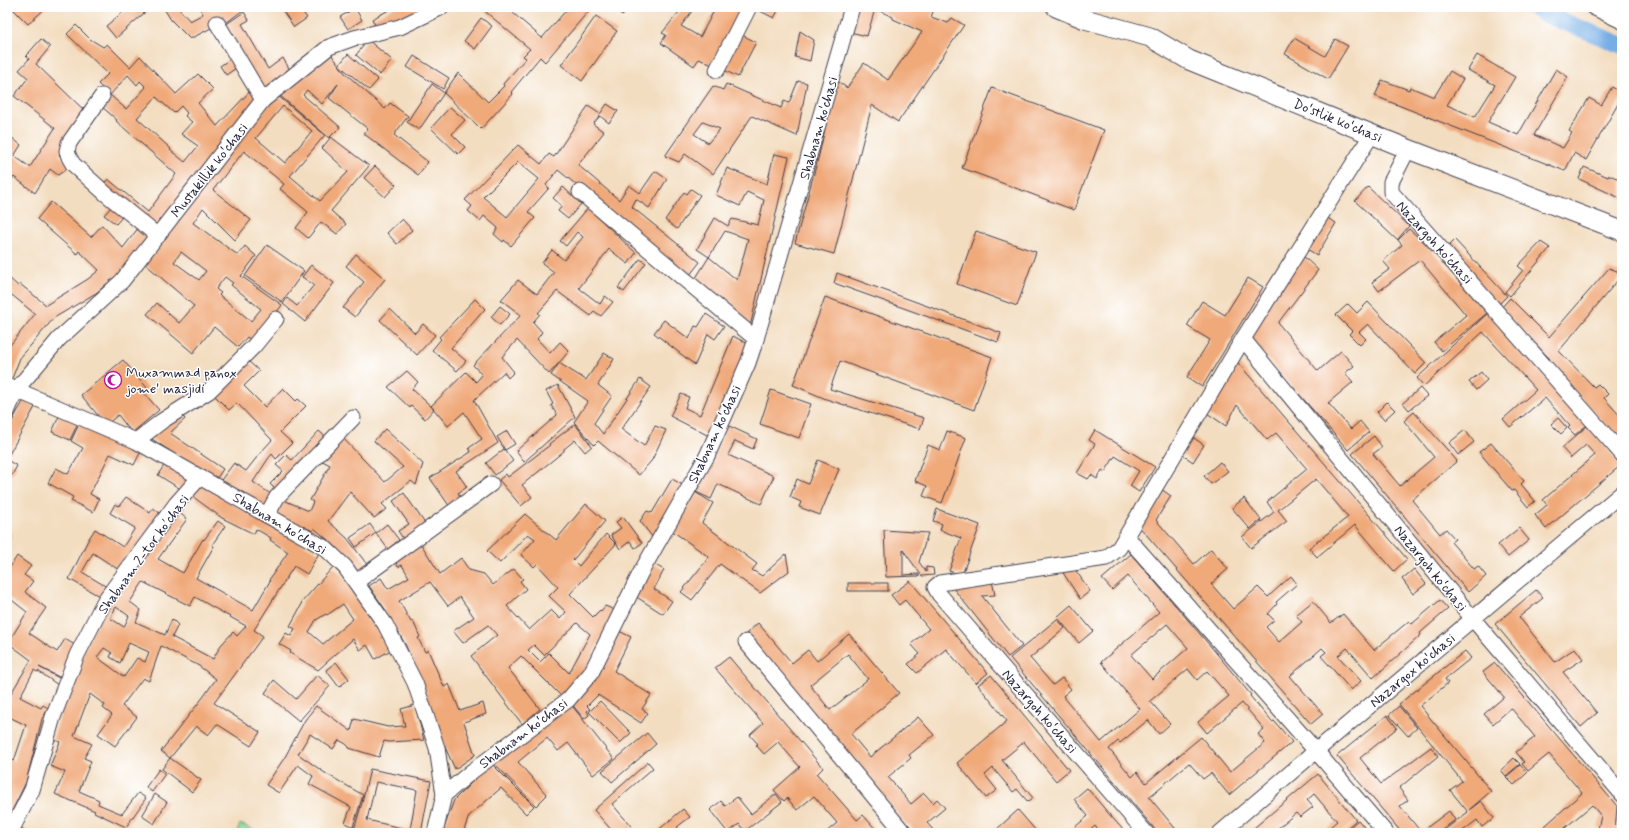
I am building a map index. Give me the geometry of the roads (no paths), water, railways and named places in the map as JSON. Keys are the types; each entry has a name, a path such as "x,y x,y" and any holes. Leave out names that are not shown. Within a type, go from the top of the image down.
{"street":[{"name":"Mustakillik koʻchasi","path":"7,412 11,388 59,339 122,281 263,100 329,47 354,38 400,27 442,7"},
{"path":"717,70 749,7"},
{"name":"Shabnam koʻchasi","path":"444,795 476,767 568,700 591,673 641,572 707,456 748,363 756,339 852,7"},
{"name":"Doʻstlik koʻchasi","path":"1056,7 1085,19 1150,37 1189,60 1408,149 1622,231"},
{"path":"1593,7 1622,21"},
{"path":"217,22 263,100"},
{"path":"102,96 69,144 67,150 69,157 73,164 106,194 158,236"},
{"path":"1372,134 1243,339 1127,537 1316,751 1386,833"},
{"name":"Nazargoh koʻchasi","path":"1408,149 1391,182 1391,192 1622,454"},
{"path":"580,192 756,339"},
{"path":"136,441 162,421 209,391 254,346 276,320"},
{"name":"Nazargoh koʻchasi","path":"1243,339 1473,619 1622,794"},
{"name":"Shabnam koʻchasi","path":"11,388 136,441 326,548 345,567 385,624 415,683 437,748 444,795"},
{"path":"267,515 277,498 353,418"},
{"name":"Shabnam 2-tor koʼchasi","path":"10,833 32,790 53,717 77,655 105,600 176,504 200,477"},
{"path":"356,582 491,484"},
{"name":"Nazargox ko'chasi","path":"1220,833 1622,493"},
{"name":"Nazargoh koʻchasi","path":"1127,537 1119,548 1106,558 940,583 936,587 939,594 1146,833"},
{"path":"746,642 904,833"},
{"path":"435,833 444,795"}],"waterway":[{"path":"1533,7 1542,13 1622,45"}],"place":[{"name":"Muxammad panox jome' masjidi","path":"113,380"}]}
